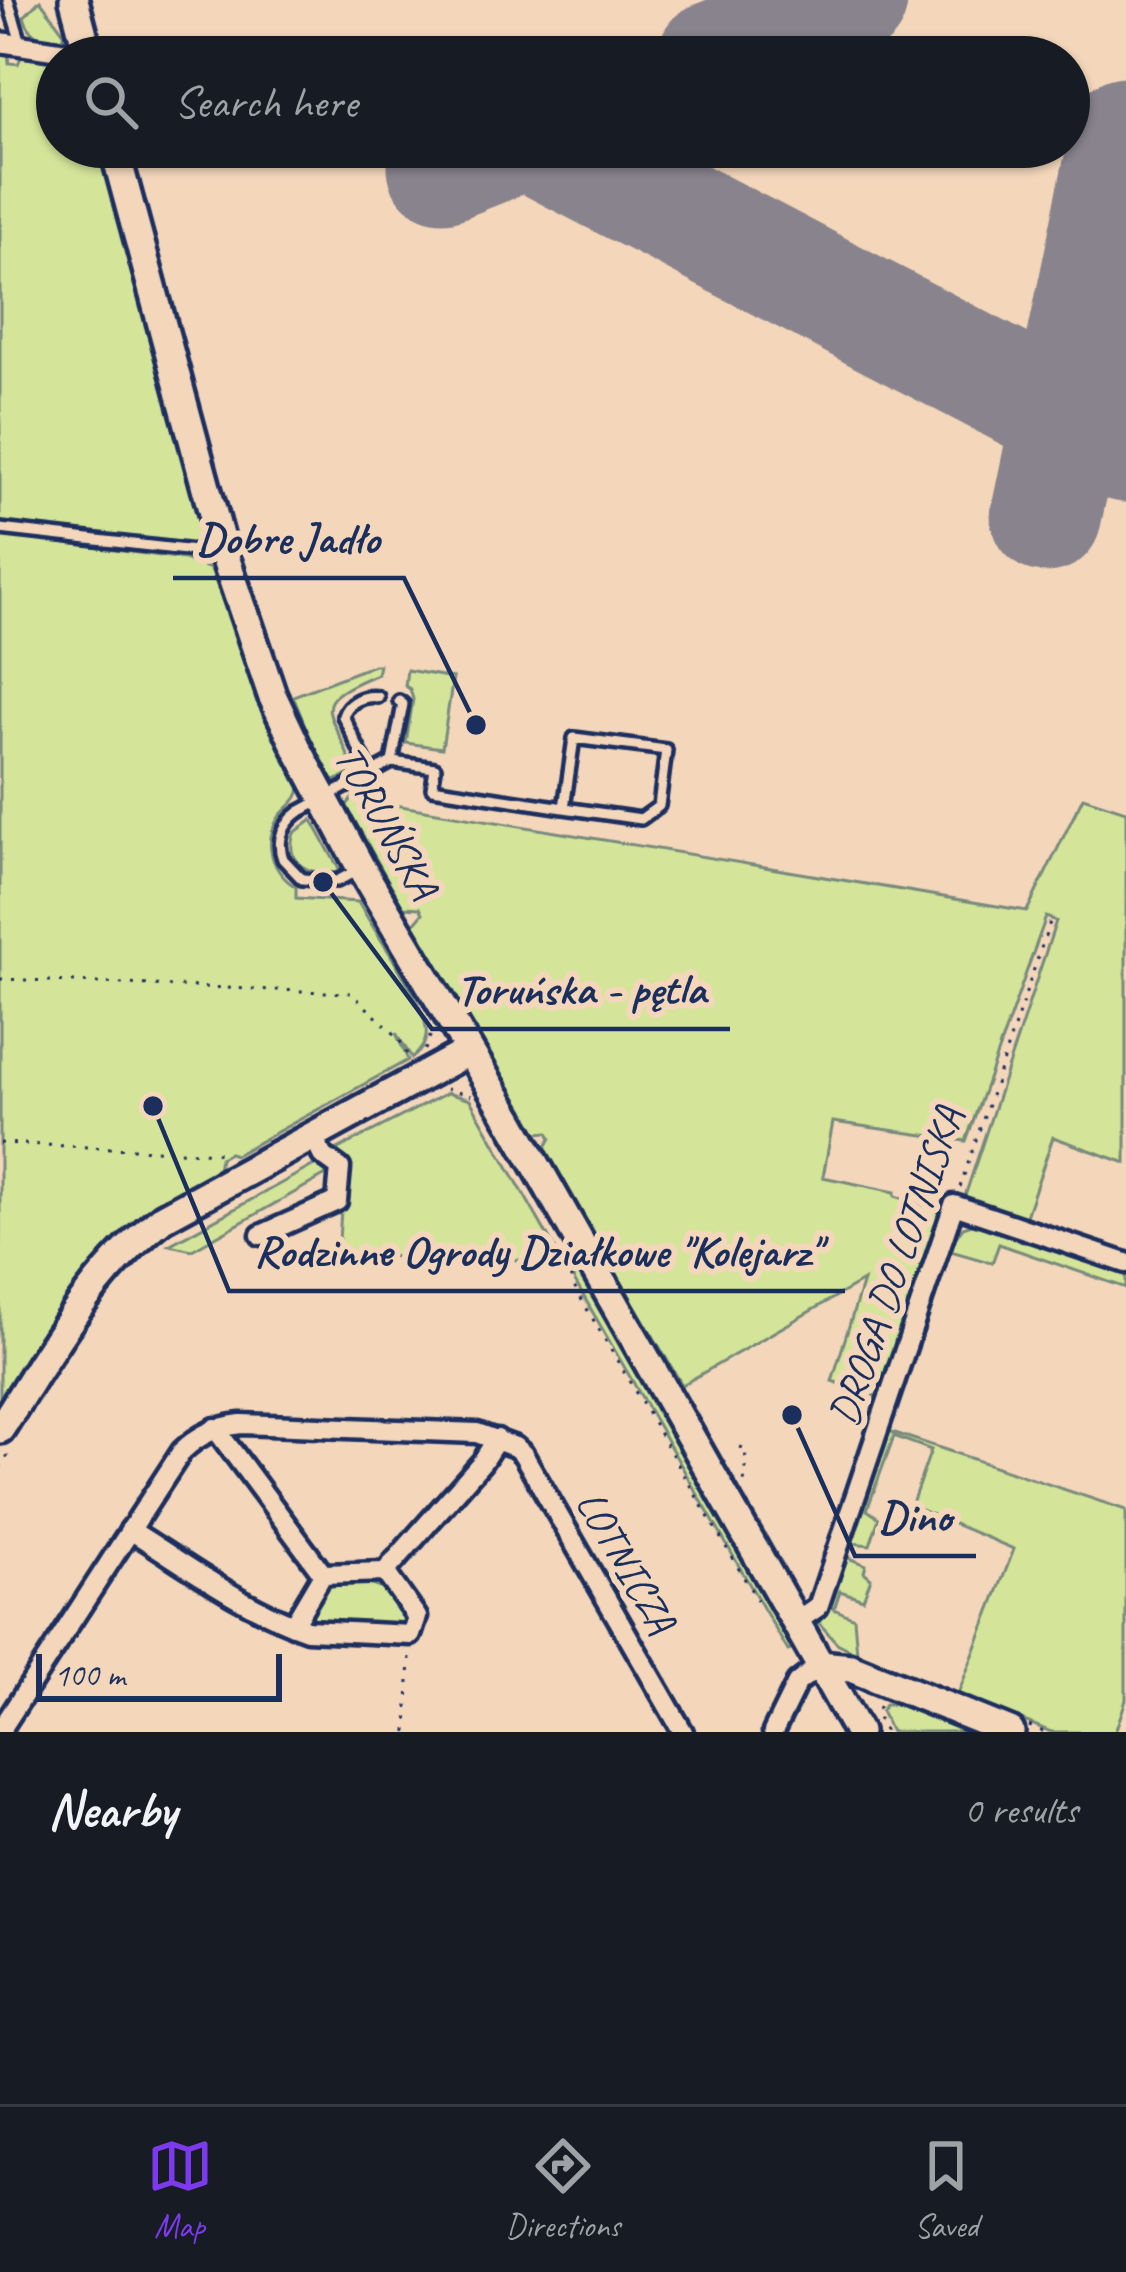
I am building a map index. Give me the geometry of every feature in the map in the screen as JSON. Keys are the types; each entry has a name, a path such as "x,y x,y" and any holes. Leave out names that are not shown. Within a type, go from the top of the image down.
{"main road":[{"path":"74,0 83,36"},
{"name":"TORUŃSKA","path":"120,168 224,554 272,694 323,800 855,1727"},
{"path":"6,1439 86,1294 124,1249 164,1217 469,1051"},
{"path":"820,1665 845,1666 1010,1732"},
{"path":"855,1727 866,1692 887,1682"}],"street":[{"path":"0,42 36,48"},
{"path":"261,1235 337,1201 340,1168 322,1155 313,1136"},
{"path":"954,1205 1126,1263"},
{"name":"DROGA DO LOTNISKA","path":"796,1622 818,1607 954,1205"},
{"path":"0,1730 182,1451 196,1437 214,1428 241,1424 453,1432 497,1439 385,1572 323,1574"},
{"path":"214,1428 323,1574"},
{"name":"LOTNICZA","path":"497,1439 523,1454 683,1732"},
{"path":"130,1530 264,1613 307,1630 411,1635 417,1617 385,1572"},
{"path":"293,1625 323,1574"},
{"path":"773,1732 797,1683 820,1665"}],"lane":[{"path":"8,0 22,46"},
{"path":"0,529 224,554"},
{"path":"370,772 343,716 347,706 366,696 378,697"},
{"path":"392,761 403,704 399,701"},
{"path":"362,868 337,881 302,879 280,853 284,830 293,817 392,761 435,768 432,788 563,808 641,819 659,806 666,750 574,738 563,808"}],"path":[{"name":"DROGA DO LOTNISKA","path":"954,1205 1050,922"},
{"path":"0,979 351,993 398,1037 411,1062"},
{"path":"440,1089 459,1090 476,1099"},
{"path":"0,1143 222,1153 228,1163"},
{"path":"565,1257 573,1285 765,1616"},
{"path":"0,1468 6,1439"},
{"path":"740,1447 746,1449 743,1487"},
{"path":"406,1732 411,1635"}],"green space":[{"path":"40,0 65,34 38,36 24,17"},
{"path":"0,49 8,51 9,63 18,64 23,53 36,57 36,168 106,168 202,528 200,540 193,544 0,522"},
{"path":"0,535 184,559 211,569 259,700 300,785 271,837 276,865 296,887 296,898 358,902 414,995 426,1034 412,1058 396,1033 408,1060 235,1155 220,1158 218,1170 197,1182 199,1188 154,1214 0,1413"},
{"path":"379,665 377,674 331,701 329,710 352,767 347,776 332,782 293,696"},
{"path":"407,670 453,678 442,748 406,743 413,699 405,686"},
{"path":"356,794 359,799 1027,911 1083,797 1126,811 1126,1163 1053,1137 1025,1219 964,1199 1056,921 1046,917 966,1141 833,1122 823,1177 895,1192 895,1196 940,1211 881,1398 832,1381 863,1281 682,1385 544,1151 551,1138 548,1132 531,1128 417,933 413,925 423,913 420,908 403,907 346,806"},
{"path":"312,820 340,871 309,870 296,860 294,833"},
{"path":"447,1093 470,1100 562,1261 338,1255 344,1165 336,1150"},
{"path":"318,1163 335,1170 192,1250 169,1245"},
{"path":"981,1221 1126,1271 1126,1288 999,1244 992,1263 947,1250 963,1227"},
{"path":"571,1259 782,1627 791,1650 573,1278"},
{"path":"889,1431 1126,1510 1126,1700 1115,1732 1051,1732 958,1694 1014,1549 911,1506 931,1450 894,1436 867,1510 879,1518 870,1545 851,1543"},
{"path":"846,1557 866,1565 864,1572 871,1578 863,1599 840,1591 834,1609 854,1618 857,1653 837,1643 819,1623"},
{"path":"345,1582 375,1586 389,1594 407,1617 403,1626 312,1621 310,1611 326,1588"},
{"path":"902,1697 989,1732 891,1732 881,1711 885,1704 899,1705"}],"runway":[{"path":"764,36 852,0"},
{"path":"1046,517 1126,132"},
{"path":"592,168 1126,447"}],"place":[{"name":"Dobre Jadło","path":"476,725"},
{"name":"Toruńska - pętla","path":"323,882"},
{"name":"Rodzinne Ogrody Działkowe \"Kolejarz\"","path":"153,1106"},
{"name":"Dino","path":"792,1415"}]}
